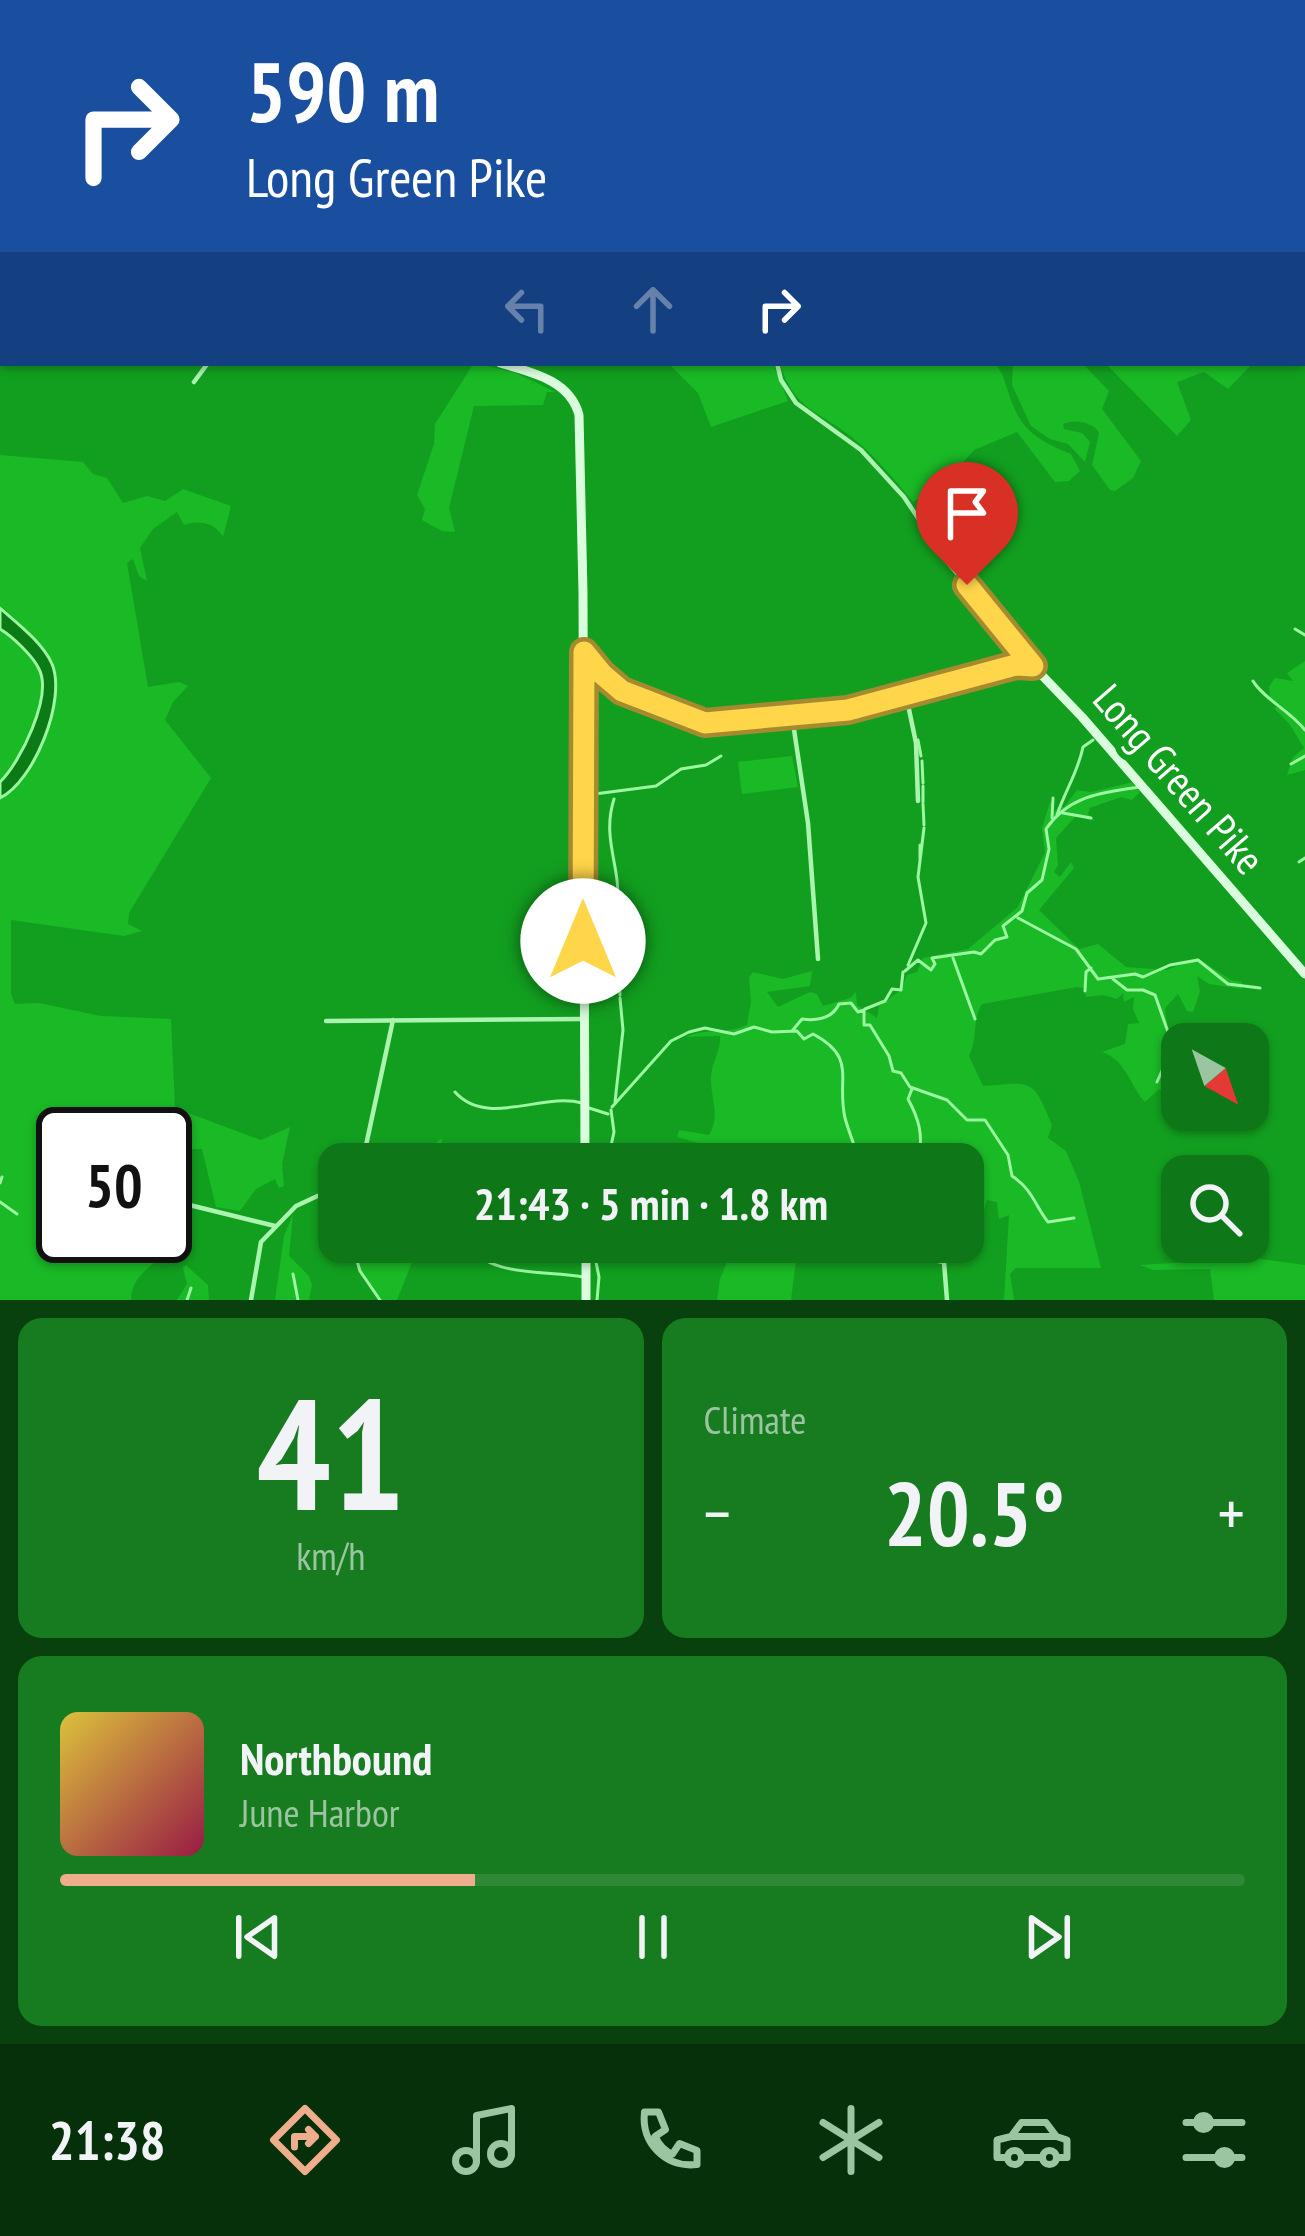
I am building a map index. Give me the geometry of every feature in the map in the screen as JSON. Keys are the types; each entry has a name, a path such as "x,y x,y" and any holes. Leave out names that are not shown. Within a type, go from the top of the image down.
{"main road":[{"path":"508,366 556,383 578,411 584,652 585,1143"},
{"path":"584,652 618,688 693,721 712,723 848,710 1016,665 1033,666"},
{"name":"Long Green Pike","path":"1033,666 1305,974"},
{"path":"586,1263 586,1300"}],"street":[{"path":"194,382 206,366"},
{"path":"778,366 796,403 857,446 904,497 946,560 1033,666"},
{"path":"906,695 916,743 918,802"},
{"path":"792,716 808,823 818,958"},
{"path":"326,1021 584,1019"},
{"path":"367,1143 393,1020"},
{"path":"251,1300 258,1245 296,1206 318,1196"},
{"path":"192,1206 280,1225"},
{"path":"944,1263 947,1300"}],"shaded area":[{"path":"472,366 516,373 555,392 547,392 543,405 474,406 449,508 455,532 422,520 425,509 417,495 434,444 435,424"},
{"path":"671,366 774,366 788,401 711,427 698,393"},
{"path":"781,366 996,366 1023,423 1047,443 1071,454 1080,471 1069,481 1055,482 1017,432 974,450 947,482 913,502 861,445 801,401"},
{"path":"1013,366 1085,366 1109,391 1102,409 1141,461 1133,478 1110,490 1092,465 1097,429 1073,421 1063,424 1064,429 1082,433 1090,442 1085,462 1068,444 1031,426 1012,385"},
{"path":"1108,366 1250,366 1228,389 1204,372 1177,382 1191,420 1177,436"},
{"path":"0,455 83,462 93,474 107,478 123,503 147,496 165,501 183,489 231,506 223,537 205,524 184,525 177,512 153,529 140,548 147,581 139,576 133,559 127,563 148,687 179,682 188,686 165,720 211,778 129,913 128,924 142,931 124,936 11,920 15,1004 39,1003 101,1016 171,1019 175,1107 36,1107 36,1263 154,1263 138,1279 131,1300 0,1300 0,611 23,626 0,605"},
{"path":"0,608 52,664 55,697 35,758 13,789 0,798 0,782 38,712 42,681 32,658 0,629"},
{"path":"1305,661 1305,770 1287,775 1293,757 1304,748 1274,708 1281,705 1270,701 1269,687 1275,678 1293,681 1287,673"},
{"path":"792,756 798,787 742,794 738,762"},
{"path":"1133,782 1140,792 1132,800 1121,797 1090,808 1088,814 1095,821 1076,816 1056,838 1054,872 1060,877 1071,862 1074,868 1039,910 1079,949 1098,944 1126,967 1167,970 1197,958 1242,982 1242,989 1209,984 1197,976 1200,991 1193,1012 1187,1011 1178,994 1165,1008 1161,1089 1145,1102 1123,1068 1102,1052 1125,1044 1128,1024 1139,1023 1134,997 1124,1002 1123,993 1117,999 1086,997 1084,988 1077,987 982,1004 969,1056 983,1086 1020,1084 1039,1097 1052,1125 1048,1138 1066,1151 1079,1182 1101,1268 1016,1268 1010,1274 1014,1300 1004,1300 1009,1215 999,1219 997,1202 987,1200 984,1210 984,1143 698,1143 677,1137 679,1130 709,1135 715,1113 711,1076 720,1036 685,1037 747,1025 753,972 783,979 812,971 810,986 767,992 778,1007 810,992 817,994 823,1006 856,992 857,1005 877,1018 879,1006 901,990 923,958 968,949 1017,908 1045,853 1042,828 1050,802 1054,813 1077,790 1091,792"},
{"path":"192,1114 261,1140 290,1127 282,1164 284,1186 279,1188 275,1179 256,1189 240,1211 216,1207 202,1149 192,1149"},
{"path":"293,1214 289,1256 309,1276 309,1300 275,1300 284,1236"},
{"path":"1269,1260 1305,1265 1305,1300 1214,1300 1210,1269 1153,1270 1140,1265"},
{"path":"356,1263 412,1263 397,1300 378,1300"},
{"path":"727,1263 796,1263 791,1300 717,1300"},
{"path":"186,1265 208,1285 209,1300 177,1300 187,1284"}],"waterway":[{"path":"1295,629 1305,635"},
{"path":"1253,681 1305,730"},
{"path":"918,740 921,756"},
{"path":"1057,815 1083,747 1093,740"},
{"path":"587,795 656,786 681,769 706,765 721,756"},
{"path":"1291,764 1305,756"},
{"path":"922,761 923,783"},
{"path":"923,786 923,802"},
{"path":"905,971 918,960 931,970 932,958 981,954 995,940 1007,937 1003,926 1022,911 1027,893 1042,880 1049,849 1046,829 1055,818 1076,802 1139,787"},
{"path":"1052,818 1053,798"},
{"path":"614,799 610,828 617,906"},
{"path":"923,804 924,825"},
{"path":"1063,813 1091,818"},
{"path":"908,965 926,923 918,877 924,828"},
{"path":"920,845 920,859"},
{"path":"1299,862 1305,858"},
{"path":"616,909 620,995"},
{"path":"1018,918 1076,949 1098,979 1143,977 1198,960 1228,984 1260,988"},
{"path":"953,958 975,1019"},
{"path":"552,968 563,980"},
{"path":"1085,991 1086,972 1091,968"},
{"path":"865,1009 885,1001 892,989 901,990 903,972"},
{"path":"1113,979 1127,990 1155,995 1173,1046 1157,1082"},
{"path":"588,987 589,992 611,993"},
{"path":"615,1102 623,1030 620,998"},
{"path":"792,1031 802,1019 824,1018 839,1004 851,1003 858,1012 864,1010 864,1025 870,1025 893,1071 901,1073 910,1087 947,1100 967,1120 985,1120 1008,1155 1012,1176 1048,1222 1074,1218"},
{"path":"612,1107 671,1041 689,1032 705,1028 734,1034 754,1027 797,1031 804,1039 813,1034 827,1043 841,1061 843,1104 853,1143"},
{"path":"912,1089 908,1099 921,1143"},
{"path":"455,1092 483,1107 582,1103"},
{"path":"589,1108 608,1114"},
{"path":"611,1110 612,1143"},
{"path":"0,1183 2,1177"},
{"path":"0,1202 17,1214"},
{"path":"358,1263 380,1300"},
{"path":"491,1263 583,1277"},
{"path":"596,1263 597,1300"},
{"path":"293,1274 298,1300"},
{"path":"187,1300 191,1288"}],"route":[{"path":"583,941 584,652 622,691 705,723 843,711 1016,665 1033,666 967,585"}]}
